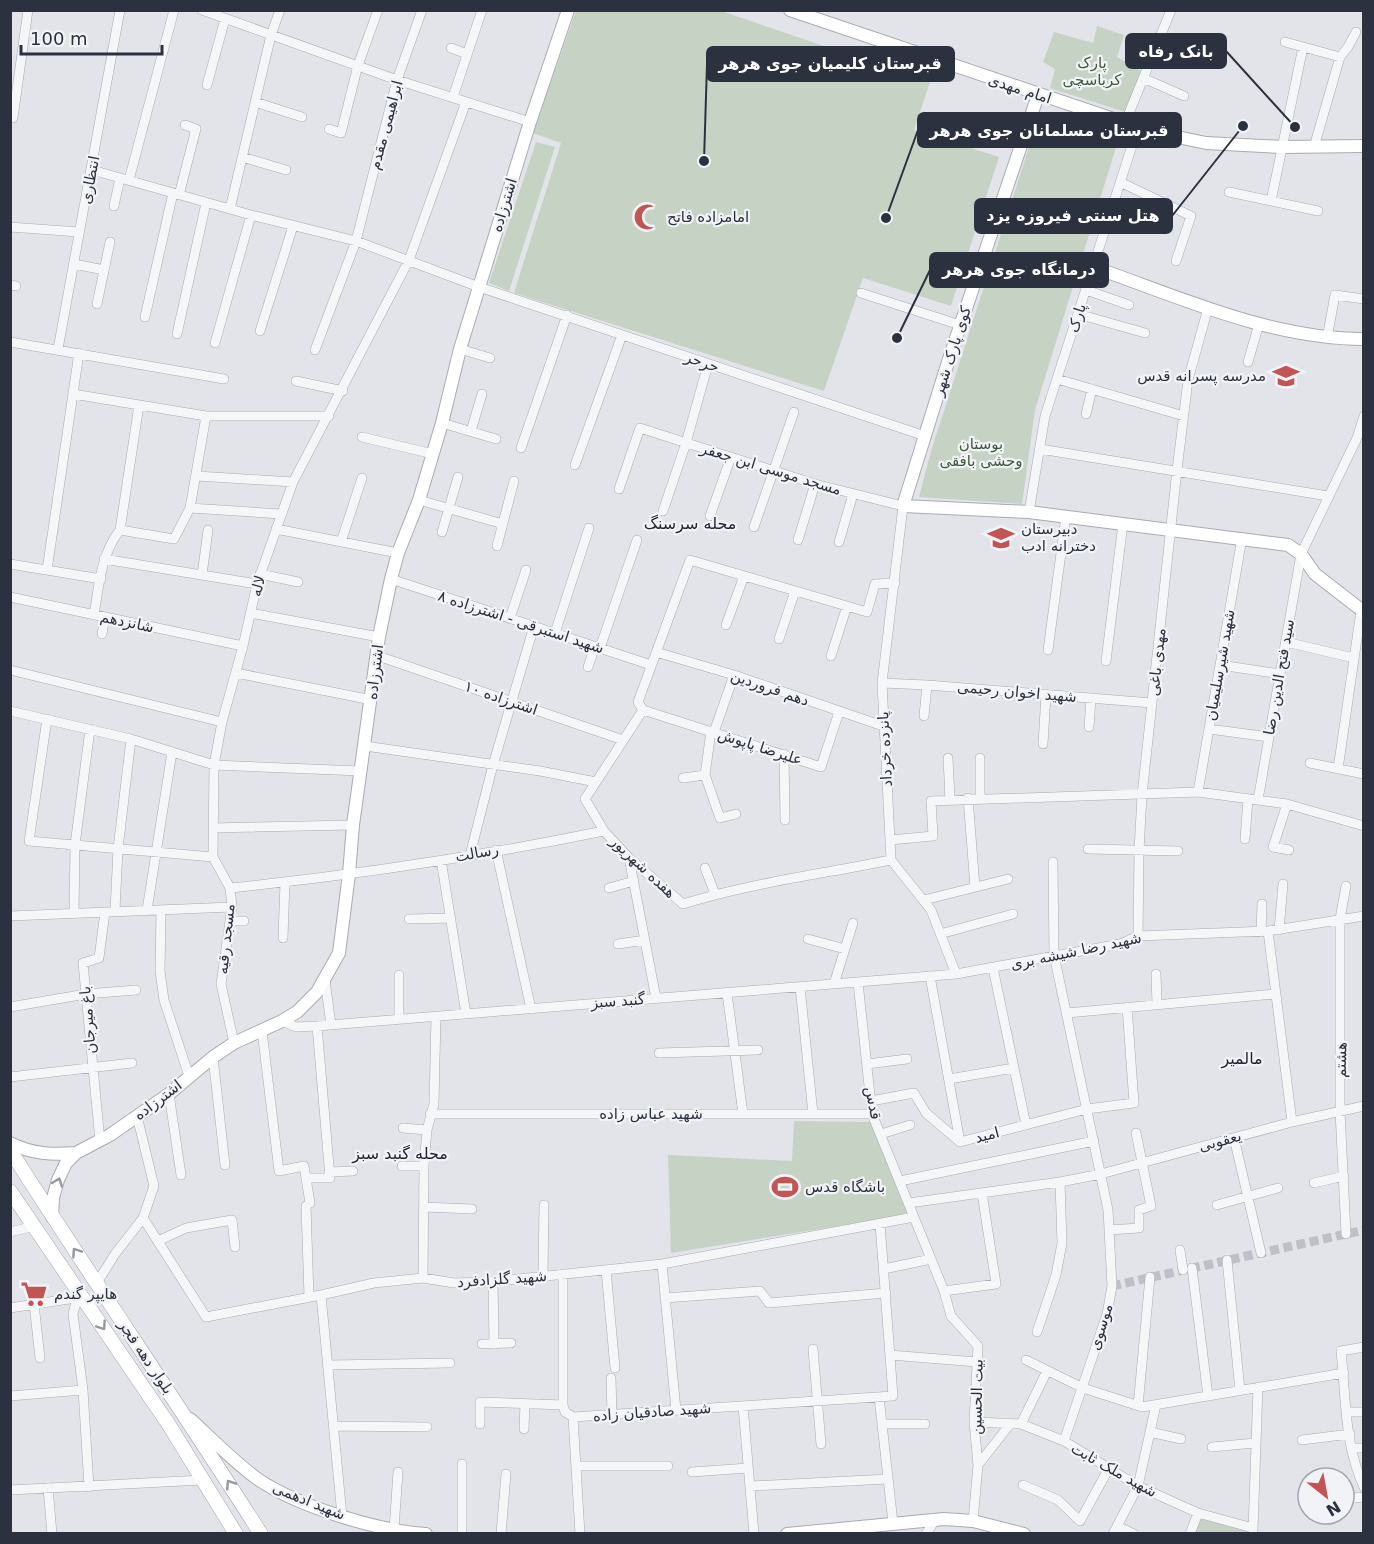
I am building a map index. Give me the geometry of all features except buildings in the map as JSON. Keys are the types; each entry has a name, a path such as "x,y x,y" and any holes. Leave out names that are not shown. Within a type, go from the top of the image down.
{"main road":[{"name":"بلوار دهه فجر","path":"10,1150 261,1533"},
{"name":"بلوار دهه فجر","path":"10,1191 169,1425 236,1533"}],"street":[{"path":"13,118 28,10"},
{"name":"انتظاری","path":"58,350 120,10"},
{"path":"114,206 174,10"},
{"path":"202,10 397,80 530,122"},
{"path":"230,209 271,35 280,10"},
{"path":"328,129 341,133 358,65 378,10"},
{"name":"ابراهیمی مقدم","path":"315,350 356,241 397,80 422,10"},
{"path":"453,98 482,10"},
{"name":"اشترزاده","path":"52,1217 53,1198 58,1180 66,1163 76,1153 100,1141 169,1094 213,1057 234,1043 297,1012 317,992 339,953 353,825 379,636 391,579 398,553 419,500 442,423 460,349 530,122 568,10"},
{"name":"امام مهدی","path":"790,10 822,16 1038,95 1138,127 1206,142 1282,147 1364,146"},
{"path":"1125,123 1171,10"},
{"path":"207,85 225,19"},
{"path":"1314,147 1340,57 1356,32"},
{"path":"1285,42 1340,57"},
{"path":"1270,201 1303,47"},
{"path":"451,48 467,54"},
{"path":"1143,78 1184,96"},
{"name":"کوی پارک شهر","path":"903,506 960,326 1038,95"},
{"path":"255,102 302,117"},
{"name":"لاله","path":"214,765 222,722 257,584 293,482 410,261 466,102"},
{"path":"145,317 176,194 196,129 185,125"},
{"name":"پارک","path":"1029,512 1045,416 1138,127"},
{"path":"242,157 286,170"},
{"name":"حرحر","path":"92,170 206,203 356,241 479,287 926,436"},
{"path":"1120,182 1191,216 1176,261"},
{"path":"1229,192 1318,211"},
{"path":"177,334 206,203"},
{"path":"215,343 251,215"},
{"path":"260,331 293,226"},
{"path":"10,227 80,232"},
{"path":"97,304 110,242"},
{"path":"75,264 104,270"},
{"path":"1093,267 1259,324 1327,338 1364,339"},
{"path":"1086,290 1129,304"},
{"path":"861,293 960,326"},
{"path":"1327,338 1335,295 1364,298"},
{"name":"مهدی باغی","path":"1138,936 1142,795 1177,470 1188,380 1208,308"},
{"path":"1078,314 1145,333"},
{"path":"521,448 567,315"},
{"path":"1248,363 1259,324"},
{"path":"575,465 622,335"},
{"path":"10,342 224,379"},
{"path":"460,349 490,358"},
{"path":"47,570 79,354"},
{"path":"663,511 686,443 708,364"},
{"path":"1057,379 1184,417"},
{"path":"296,381 343,391"},
{"path":"1086,414 1092,389"},
{"path":"73,394 206,416 329,416"},
{"path":"471,431 482,394"},
{"path":"94,615 104,559 110,542 120,530 139,405"},
{"path":"754,527 794,412"},
{"path":"120,530 174,539 190,508 206,416"},
{"name":"سید فتح الدین رضا","path":"1245,839 1269,737 1301,554 1357,438 1364,416"},
{"path":"442,423 496,439"},
{"name":"مسجد موسی ابن جعفر","path":"619,489 640,428 815,484 903,506"},
{"path":"362,437 433,454"},
{"path":"1040,449 1328,496"},
{"path":"710,516 731,457"},
{"path":"197,476 293,482"},
{"path":"442,531 458,477"},
{"path":"341,542 362,478"},
{"path":"497,546 514,481"},
{"path":"798,540 815,484"},
{"path":"839,542 853,494"},
{"path":"419,500 502,524"},
{"path":"903,506 1029,512 1288,545 1301,554 1315,574 1362,612 1338,769"},
{"name":"پانزده خرداد","path":"891,860 882,683 903,506"},
{"path":"190,508 281,514"},
{"path":"1048,650 1066,516"},
{"path":"1106,661 1124,523"},
{"path":"555,633 589,528"},
{"path":"276,529 398,553"},
{"path":"202,575 208,530"},
{"name":"شهید شیرسلیمیان","path":"1198,792 1242,538"},
{"path":"588,667 637,540"},
{"path":"104,559 257,584"},
{"path":"643,710 638,702 690,560 867,612 875,584 895,584"},
{"path":"10,564 101,579"},
{"path":"510,618 526,570"},
{"path":"260,574 298,582"},
{"path":"726,625 744,576"},
{"name":"شهید استبرقی - اشترزاده ۸","path":"391,579 651,665"},
{"path":"779,639 795,591"},
{"name":"شانزدهم","path":"10,597 243,646"},
{"path":"831,656 847,606"},
{"path":"251,613 379,636"},
{"path":"102,634 105,617"},
{"path":"470,855 493,765 534,626"},
{"path":"1286,642 1354,658"},
{"name":"دهم فروردین","path":"656,652 734,675 883,726"},
{"name":"اشترزاده ۱۰","path":"378,656 623,740"},
{"path":"1220,665 1280,674"},
{"path":"10,670 222,722"},
{"path":"236,673 372,700"},
{"path":"734,675 712,732 705,775 720,819 736,814"},
{"name":"شهید اخوان رحیمی","path":"882,683 1152,703"},
{"path":"924,716 927,685"},
{"path":"1043,744 1046,694"},
{"path":"1089,727 1090,698"},
{"name":"علیرضا پاپوش","path":"643,710 821,767 839,712"},
{"name":"هفده شهریور","path":"643,710 585,799 604,831 629,858 683,904 715,894 891,860"},
{"path":"10,711 131,739 214,765 362,771"},
{"path":"47,719 29,841 213,857"},
{"path":"74,913 75,845 90,729"},
{"path":"1209,729 1269,737"},
{"path":"110,912 131,739"},
{"path":"365,746 540,771 596,782"},
{"path":"147,910 172,752"},
{"path":"784,754 785,820"},
{"path":"948,758 950,799"},
{"path":"980,758 980,798"},
{"path":"1310,763 1364,774"},
{"name":"مسجد رقیه","path":"214,765 213,857 230,888 232,907 221,984 234,1043"},
{"path":"683,777 705,775"},
{"path":"890,840 933,836 931,801 968,798 1198,792 1253,799 1266,803 1287,804 1364,826"},
{"path":"968,798 975,887"},
{"path":"1287,804 1273,847 1289,850"},
{"path":"213,828 353,825"},
{"name":"رسالت","path":"230,888 441,860 604,831"},
{"path":"1088,849 1178,852"},
{"path":"496,850 531,1009"},
{"path":"629,858 656,999"},
{"path":"441,860 466,1014"},
{"path":"891,860 931,910 956,974"},
{"name":"موسوی","path":"1053,862 1054,955 1108,1210 1112,1286 1107,1314 1064,1442"},
{"path":"705,868 715,894"},
{"path":"924,900 1008,879"},
{"path":"283,938 285,882"},
{"path":"609,888 634,882"},
{"path":"1279,930 1283,884"},
{"name":"هشتم","path":"1346,886 1340,919 1340,1111 1346,1234"},
{"path":"1262,904 1292,1122"},
{"path":"10,916 232,907"},
{"path":"161,910 160,971 164,1000 189,1076"},
{"name":"باغ میرجان","path":"100,1141 83,963 99,958 110,912"},
{"path":"940,934 1013,914"},
{"name":"شهید رضا شیشه بری","path":"956,974 1120,944 1138,936 1279,930 1364,916"},
{"path":"409,920 451,918"},
{"path":"231,921 244,921"},
{"path":"834,984 853,923"},
{"path":"808,939 845,950"},
{"path":"618,944 645,940"},
{"path":"993,968 1026,1125"},
{"name":"گنبد سبز","path":"282,1021 296,1027 317,1026 956,974"},
{"path":"1156,974 1157,1004"},
{"path":"399,975 399,1019"},
{"path":"930,976 960,1142"},
{"path":"325,980 331,1025"},
{"name":"قدس","path":"858,982 873,1114 914,1217"},
{"path":"800,987 813,1114"},
{"path":"10,1007 86,994 136,990"},
{"path":"727,993 743,1114"},
{"path":"1066,1013 1275,994"},
{"name":"امید","path":"871,1101 914,1093 926,1113 960,1142 1087,1109 1134,1103 1127,1007"},
{"path":"423,1278 424,1167 427,1130 434,1104 436,1016"},
{"path":"306,1178 330,1178 317,1026"},
{"path":"262,1031 279,1171 304,1166 308,1204 309,1297"},
{"path":"658,1053 758,1050"},
{"path":"213,1057 225,1166"},
{"path":"867,1064 907,1059"},
{"path":"10,1077 132,1063"},
{"path":"949,1079 1014,1068"},
{"path":"169,1094 181,1175"},
{"name":"یعقوبی","path":"909,1203 1101,1174 1292,1122 1364,1106"},
{"name":"شهید عباس زاده","path":"430,1114 873,1114"},
{"path":"97,1283 115,1254 143,1218 154,1186 137,1116"},
{"path":"880,1134 910,1125"},
{"path":"403,1128 427,1130"},
{"path":"1109,1230 1140,1228 1139,1210 1151,1206 1136,1133"},
{"path":"1234,1137 1261,1253"},
{"path":"900,1181 1094,1141"},
{"path":"10,1143 38,1153 57,1155 76,1153"},
{"path":"402,1166 424,1167"},
{"path":"329,1172 353,1171"},
{"path":"1314,1183 1344,1176"},
{"path":"1037,1332 1056,1275 1062,1243 1060,1182"},
{"path":"1217,1205 1278,1188"},
{"path":"944,1292 996,1284 982,1193"},
{"path":"543,1276 544,1205"},
{"path":"424,1207 472,1209"},
{"name":"شهید گلزادفرد","path":"143,1218 206,1317 321,1295 374,1282 423,1278 454,1283 493,1281 662,1264 914,1217"},
{"name":"بیت الحسین","path":"914,1217 944,1292 951,1316 978,1346 974,1422 978,1465 974,1521"},
{"path":"158,1240 186,1228 232,1220 235,1247"},
{"path":"879,1224 893,1395 879,1397 893,1523"},
{"path":"10,1232 34,1227"},
{"path":"1180,1250 1187,1269 1208,1396"},
{"path":"884,1269 931,1259"},
{"path":"1227,1260 1240,1390"},
{"path":"662,1264 676,1410"},
{"path":"606,1270 615,1368"},
{"path":"480,1424 480,1402 563,1405 563,1274"},
{"path":"1138,1406 1150,1277"},
{"path":"493,1281 494,1344"},
{"path":"665,1298 760,1291 769,1303 886,1293"},
{"path":"321,1295 334,1426 347,1517 357,1533"},
{"path":"10,1308 82,1297"},
{"path":"82,1297 75,1306 73,1314 83,1390 89,1486"},
{"path":"33,1304 40,1358"},
{"path":"482,1344 511,1343"},
{"path":"1364,1347 1341,1351 1354,1467 1364,1487"},
{"path":"813,1349 821,1444"},
{"path":"890,1354 977,1362"},
{"path":"1026,1360 1083,1388 1142,1407 1344,1373"},
{"path":"328,1365 450,1363"},
{"path":"978,1465 1016,1424 1047,1371"},
{"path":"611,1378 612,1415"},
{"path":"1253,1531 1258,1387"},
{"path":"10,1396 83,1390"},
{"name":"شهید صادقیان زاده","path":"563,1405 565,1412 573,1417 879,1397"},
{"path":"524,1429 525,1404"},
{"path":"1134,1533 1115,1530 1138,1486 1156,1405"},
{"path":"743,1406 754,1533"},
{"path":"1347,1412 1364,1412"},
{"name":"شهید ادهمی","path":"185,1415 258,1480 290,1497 347,1517 394,1529 426,1533"},
{"path":"573,1417 580,1533"},
{"name":"شهید ملک ثابت","path":"974,1422 1016,1424 1064,1442 1138,1486 1198,1513 1253,1531"},
{"path":"882,1425 925,1424"},
{"path":"334,1426 427,1427"},
{"path":"1150,1432 1181,1439"},
{"path":"1302,1440 1350,1434"},
{"path":"1212,1447 1255,1443"},
{"path":"1351,1448 1364,1448"},
{"path":"462,1464 462,1533"},
{"path":"576,1466 668,1466"},
{"path":"692,1472 748,1468"},
{"path":"1023,1485 1058,1500 1080,1521 1109,1468"},
{"path":"394,1529 398,1472"},
{"path":"501,1533 506,1474"},
{"path":"750,1486 888,1479"},
{"path":"10,1490 202,1480"},
{"path":"48,1488 52,1533"},
{"path":"1190,1533 1198,1513"},
{"path":"926,1533 935,1520"},
{"path":"787,1533 935,1520 974,1521 1002,1530 1024,1533"}],"green space":[{"path":"576,11 721,11 930,82 914,130 999,157 951,306 863,278 824,391 514,293 561,143 533,133"},
{"name":"پارک کرباسچی","path":"1097,26 1124,35 1117,57 1143,72 1125,112 1050,88 1055,69 1043,62 1054,32 1093,43"},
{"name":"بوستان وحشی بافقی","path":"1039,116 1117,144 1035,410 1022,504 919,497 932,448"},
{"path":"536,142 555,147 509,291 489,283"},
{"name":"باشگاه قدس","path":"794,1121 874,1122 913,1214 671,1253 668,1155 792,1161"},
{"path":"1197,1517 1248,1532 1248,1533 1191,1534"}],"tunnel":[{"path":"1112,1286 1364,1230"}],"place":[{"name":"هتل سنتی فیروزه یزد","path":"1243,126"},
{"name":"بانک رفاه","path":"1295,127"},
{"name":"قبرستان کلیمیان جوی هرهر","path":"704,161"},
{"name":"امامزاده فاتح","path":"647,217"},
{"name":"قبرستان مسلمانان جوی هرهر","path":"886,218"},
{"name":"درمانگاه جوی هرهر","path":"897,338"},
{"name":"مدرسه پسرانه قدس","path":"1286,376"},
{"name":"دبیرستان دخترانه ادب","path":"1001,538"},
{"name":"باشگاه قدس","path":"785,1187"},
{"name":"هایپر گندم","path":"34,1294"}],"district":[{"name":"محله سرسنگ","path":"690,523"},
{"name":"مالمیر","path":"1242,1058"},
{"name":"محله گنبد سبز","path":"400,1153"}]}
